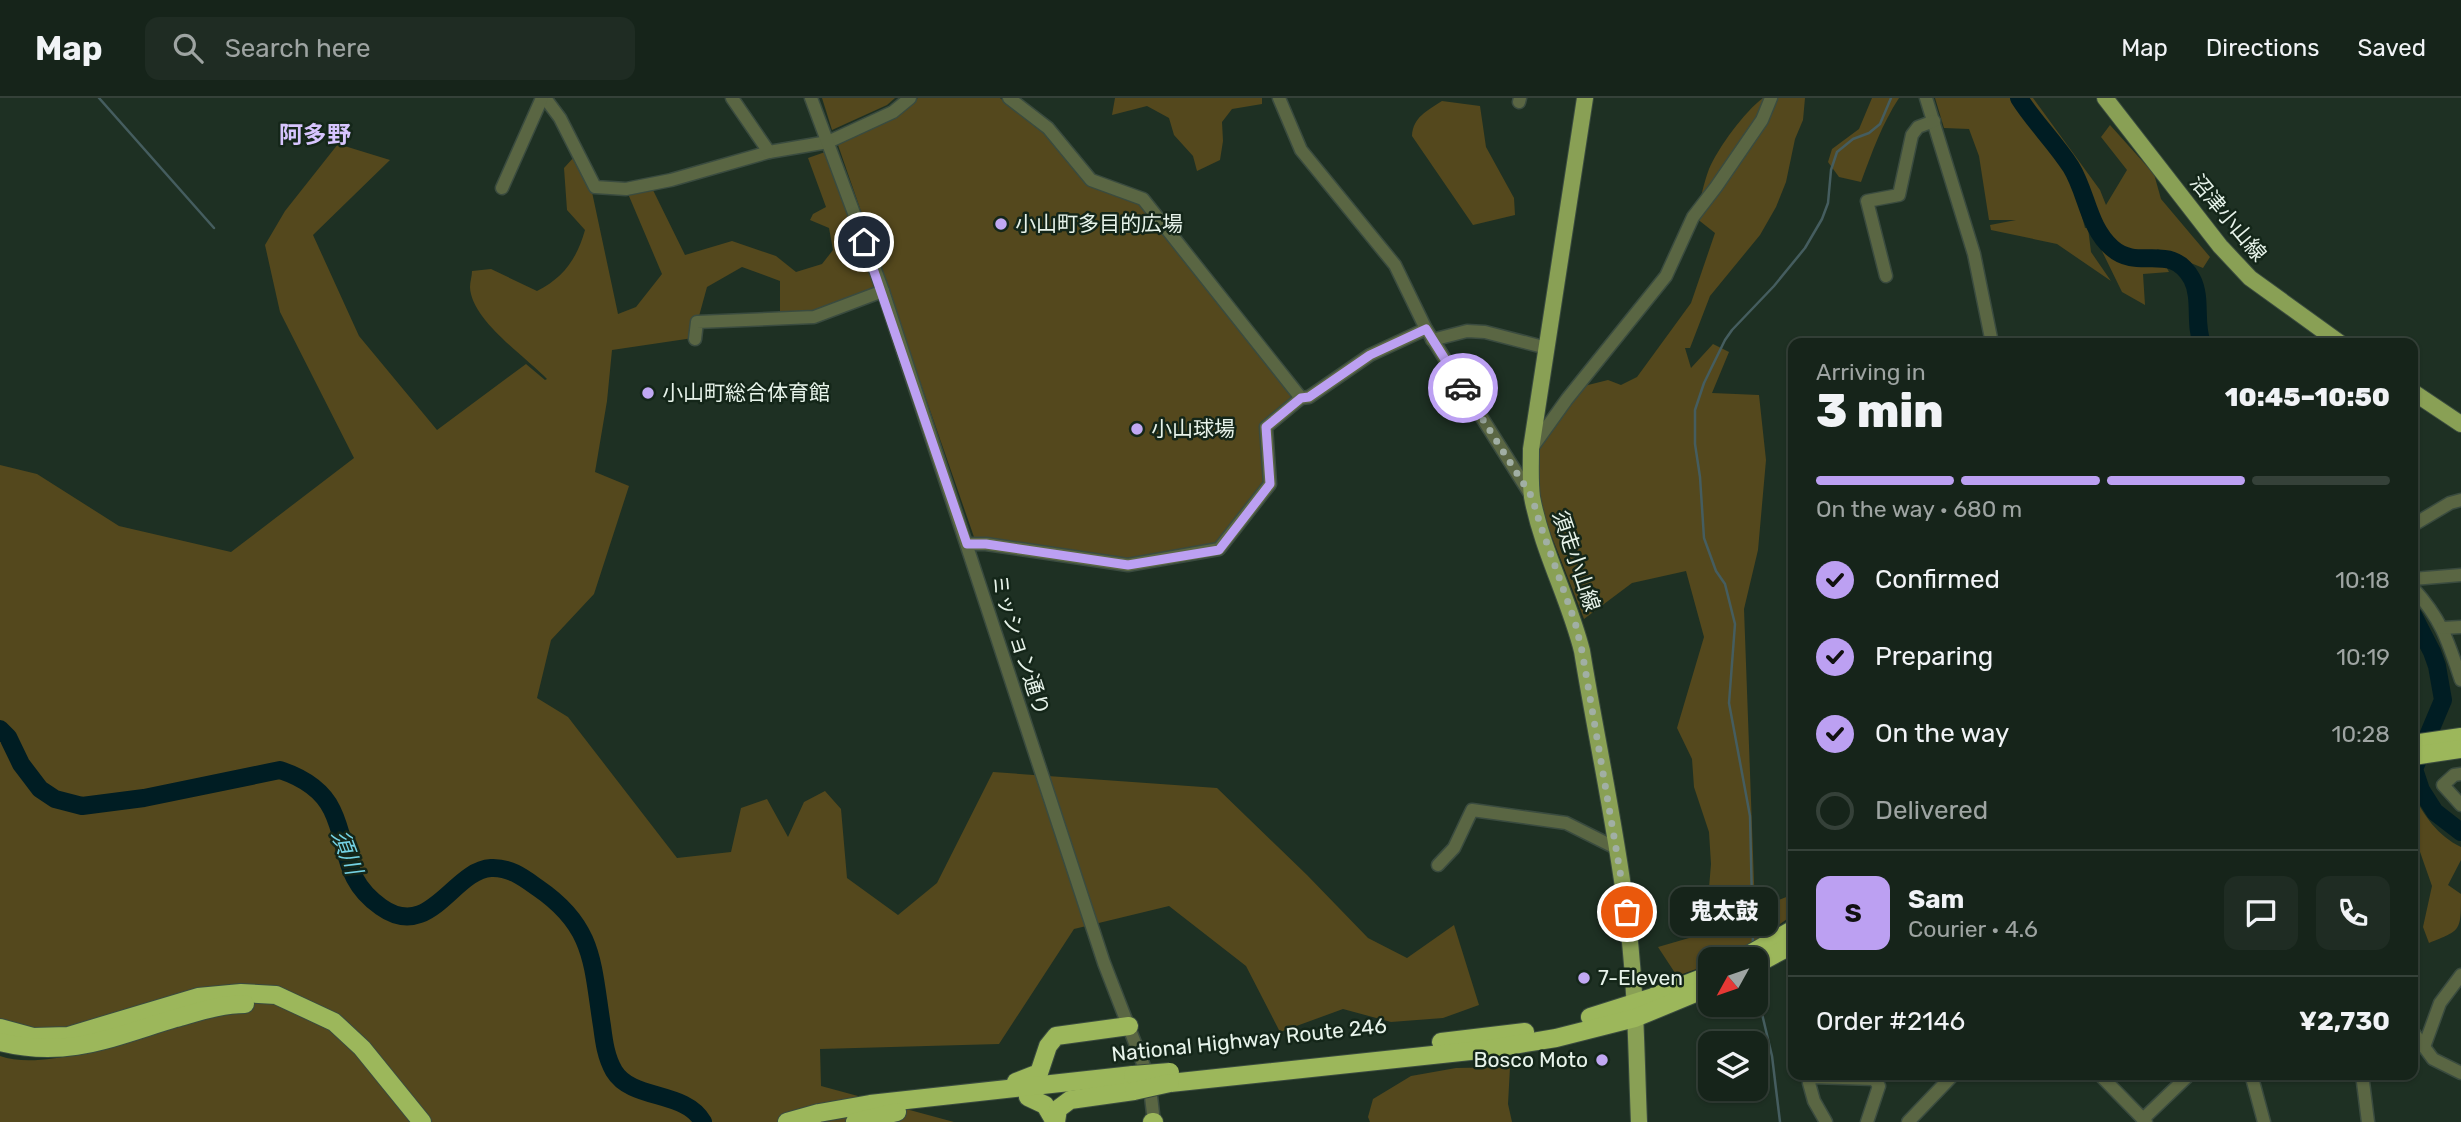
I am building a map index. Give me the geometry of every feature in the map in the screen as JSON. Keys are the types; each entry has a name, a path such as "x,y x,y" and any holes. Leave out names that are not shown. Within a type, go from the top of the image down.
{"highway":[{"path":"2418,744 2453,744"},
{"path":"2418,754 2453,744"},
{"path":"1768,951 1788,934"},
{"path":"1768,955 1788,946"},
{"name":"National Highway Route 246","path":"1635,1011 1698,981"},
{"name":"National Highway Route 246","path":"855,1122 906,1110 1133,1084 1170,1077 1489,1049 1556,1038 1698,991"},
{"path":"0,1028 33,1037 68,1036 198,997 241,993 276,995 334,1022 362,1048 422,1122"},
{"path":"0,1042 37,1049 71,1048 206,1010 237,1004 272,1004 302,1015 335,1035 364,1066 407,1122"},
{"path":"988,1091 1034,1076 1041,1069 1047,1050 1056,1036 1129,1026"},
{"path":"1047,1050 1055,1069 1085,1080"},
{"name":"National Highway Route 246","path":"787,1122 818,1113 870,1104 1085,1080 1133,1084"},
{"path":"1056,1122 1058,1109 1070,1100 1133,1084"},
{"path":"1028,1097 1045,1105 1056,1122"}],"main road":[{"name":"須走小山線","path":"1585,98 1531,449 1530,476 1532,497 1540,524 1575,622 1582,651 1618,849 1627,912 1635,1011 1639,1122"},
{"name":"沼津小山線","path":"2105,98 2220,246 2250,278 2271,296 2333,338"},
{"path":"2418,395 2461,424"}],"street":[{"path":"502,188 543,98 559,118 595,187 626,189 769,152 828,142 892,112 910,98"},
{"path":"732,98 769,152"},
{"name":"ミッション通り","path":"811,98 883,291 1104,964 1149,1079 1154,1122"},
{"path":"1009,98 1048,128 1091,180 1143,199 1301,398"},
{"path":"1279,98 1301,150 1395,265 1429,334 1532,497"},
{"path":"1531,449 1567,398 1649,300 1665,276 1693,217 1762,120 1771,98"},
{"path":"1926,98 1974,254 1991,338"},
{"path":"1886,276 1867,201 1899,195 1912,135 1918,127 1934,121"},
{"path":"695,339 697,322 814,317 883,291"},
{"path":"967,544 986,544 1128,565 1219,550 1270,484 1266,427 1301,398 1309,397 1370,355 1429,334 1467,331 1485,332 1547,348"},
{"path":"2418,522 2450,503 2461,500"},
{"path":"2418,579 2461,575"},
{"path":"2418,594 2443,628 2461,680"},
{"path":"2443,628 2461,627"},
{"path":"2461,774 2454,775 2443,785 2461,805"},
{"path":"1438,865 1454,848 1472,810 1566,823 1618,849"},
{"path":"2424,1047 2440,1003 2449,987 2461,975"},
{"path":"2418,1039 2433,1059 2461,1073"},
{"path":"1810,1080 1808,1083 1814,1101 1826,1122"},
{"path":"1867,1122 1879,1086 1875,1080"},
{"path":"1908,1122 1948,1080"},
{"path":"2105,1080 2145,1121 2184,1080"},
{"path":"2253,1080 2264,1122"},
{"path":"2363,1080 2368,1122"}],"shaded area":[{"path":"822,98 895,98 887,105 832,130"},
{"path":"918,98 1000,98 1049,137 1088,185 1139,201 1292,393 1292,399 1262,424 1265,483 1219,541 1213,545 1127,559 974,537 838,145 845,138 896,115"},
{"path":"1115,98 1262,98 1262,104 1232,109 1222,122 1220,160 1197,171 1193,156 1174,135 1169,118 1147,106 1112,115"},
{"path":"1763,98 1805,98 1803,120 1795,139 1786,182 1776,207 1760,235 1710,296 1690,348 1685,348 1691,368 1713,344 1729,352 1712,393 1759,395 1766,460 1758,550 1744,609 1755,909 1788,896 1788,918 1743,947 1698,947 1698,968 1677,976 1658,947 1689,938 1706,924 1711,864 1709,832 1694,787 1692,759 1677,728 1704,637 1686,571 1632,583 1584,619 1536,496 1539,448 1584,386 1608,380 1621,385 1637,377 1691,303 1715,233 1696,218 1703,187 1709,169 1733,130"},
{"path":"1872,98 1899,98 1882,128 1861,182 1839,177 1828,162 1832,149 1859,129"},
{"path":"1935,98 2011,98 2023,112 2013,98 2033,98 2100,190 2106,205 2127,170 2101,137 2110,125 2154,174 2161,199 2210,257 2203,268 2157,249 2169,272 2143,274 2145,305 2122,292 2078,202 2085,228 2088,228 2091,252 2111,281 2057,244 1991,230 1990,225 2016,220 1989,220 1979,156 1969,129 1944,128"},
{"path":"1442,101 1480,106 1486,147 1514,198 1515,215 1473,225 1412,136 1418,119"},
{"path":"338,144 390,160 313,235 359,336 437,430 526,364 547,379 489,325 473,300 470,283 472,271 491,269 537,291 562,274 578,250 585,230 567,210 564,168 574,157 589,178 618,314 636,307 662,274 626,189 650,184 685,255 732,241 776,256 796,272 822,264 833,250 829,228 810,220 813,214 826,207 808,158 828,151 879,293 829,317 780,313 780,281 742,267 707,287 693,338 612,350 595,472 629,486 594,594 551,640 537,698 568,717 677,858 731,852 741,808 767,799 788,837 804,802 825,791 841,809 847,878 898,915 937,883 993,772 1217,788 1368,938 1407,958 1454,925 1479,1005 1443,1018 1391,1022 1343,1009 1280,1032 1246,966 1169,906 1074,929 999,1044 820,1049 821,1086 954,1122 0,1122 0,1056 28,1060 75,1055 0,1030 0,465 37,474 119,526 231,552 354,458 280,312 265,245 285,211"},
{"path":"2418,803 2432,824 2445,837 2461,847 2461,860 2448,885 2461,894 2459,923 2453,932 2429,943 2423,927 2432,886 2418,846"},
{"path":"1510,1067 1508,1104 1512,1122 1370,1122 1368,1117 1373,1099 1411,1076 1456,1068"}],"waterway":[{"path":"99,98 214,228"},
{"path":"1753,945 1750,816 1729,703 1735,624 1725,584 1716,571 1704,538 1695,444 1695,410 1704,383 1725,340 1805,248 1822,219 1828,203 1831,170 1837,152 1853,139 1869,133 1880,124 1891,98"},
{"path":"2019,98 2071,167 2104,240 2122,255 2165,259 2184,268 2195,286 2201,338"},
{"path":"2418,625 2437,666 2443,700 2418,759"},
{"name":"須川","path":"0,729 8,737 21,764 40,789 55,799 82,806 144,798 280,770 296,776 317,790 328,803 338,824 348,862 359,885 381,907 398,915 414,916 427,911 477,872 498,868 516,874 557,903 581,932 588,948 605,1044 614,1071 633,1087 684,1105 695,1112 703,1122"},
{"path":"2418,781 2435,812 2461,832"},
{"path":"1763,1017 1772,1056 1780,1122"}],"way so far":[{"path":"1463,388 1532,497 1575,622 1618,849 1627,912"}],"place":[{"name":"小山町多目的広場","path":"1001,224"},
{"name":"小山町総合体育館","path":"648,393"},
{"name":"小山球場","path":"1137,429"},
{"name":"鬼太鼓","path":"1627,912"},
{"name":"7-Eleven","path":"1584,978"},
{"name":"Bosco Moto","path":"1602,1060"}],"district":[{"name":"阿多野","path":"315,135"}],"route":[{"path":"864,242 883,291 967,544 986,544 1128,565 1219,550 1270,484 1266,427 1301,398 1309,397 1370,355 1426,329 1463,388"}]}
